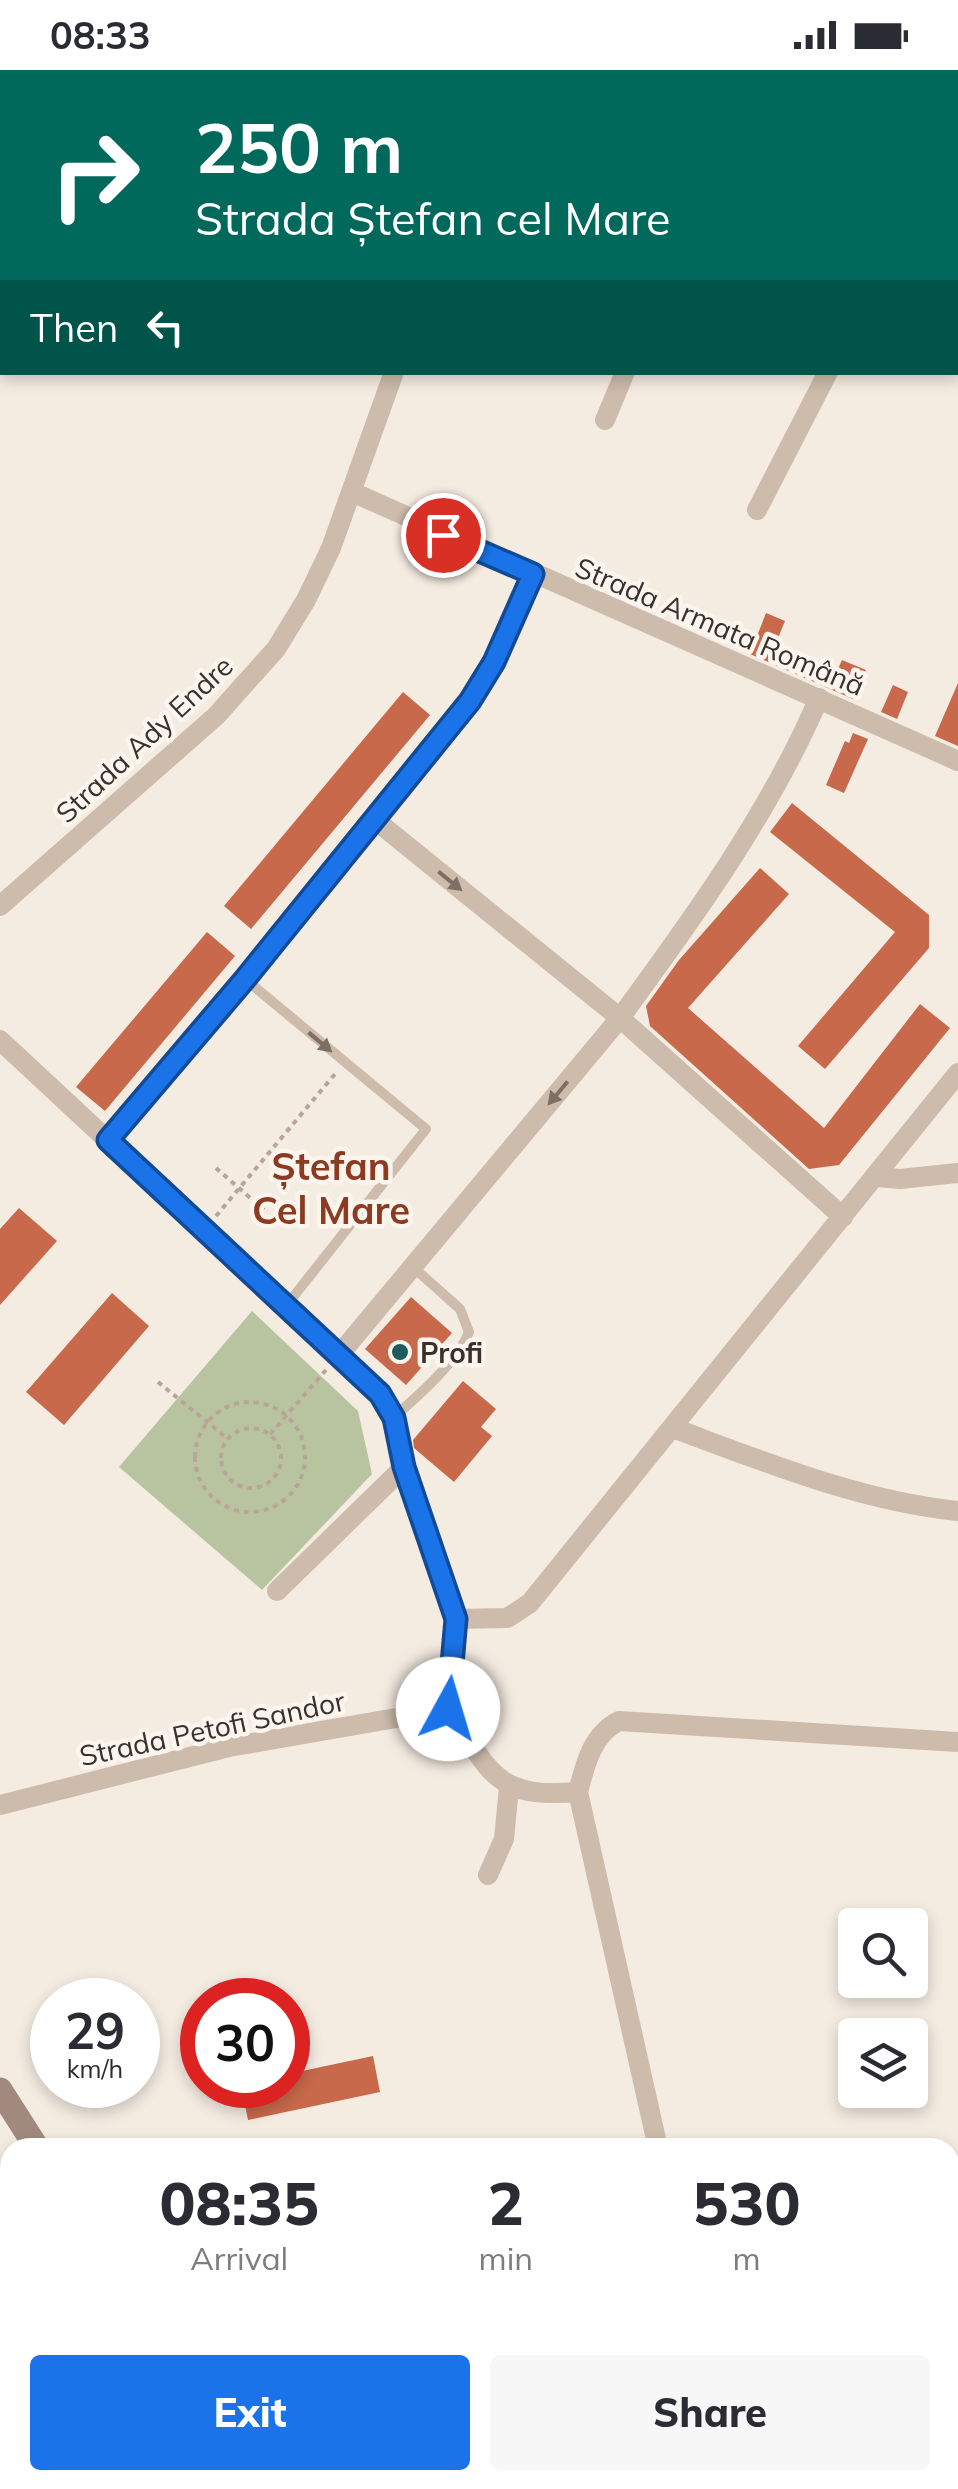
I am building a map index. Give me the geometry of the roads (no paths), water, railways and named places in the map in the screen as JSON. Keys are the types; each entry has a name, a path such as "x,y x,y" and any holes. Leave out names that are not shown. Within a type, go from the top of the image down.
{"main road":[{"path":"0,2090 31,2138"}],"street":[{"name":"Strada Ady Endre","path":"0,906 216,716 276,649 331,548 393,375"},
{"path":"605,420 624,375"},
{"path":"756,510 826,375"},
{"name":"Strada Armata Română","path":"352,492 958,760"},
{"path":"108,1140 245,979 470,701 494,662 533,574"},
{"path":"339,1355 620,1018 752,826 800,742 819,698"},
{"path":"374,819 620,1018 844,1217"},
{"path":"0,1040 380,1394 394,1418 404,1467 456,1619 448,1709 490,1770 509,1786 547,1794 578,1792"},
{"path":"456,1619 508,1618 530,1603 958,1074"},
{"path":"877,1176 900,1179 958,1173"},
{"path":"673,1428 852,1490 912,1506 958,1511"},
{"path":"276,1591 404,1467"},
{"name":"Strada Petofi Sandor","path":"0,1805 229,1746 448,1709"},
{"path":"656,2138 578,1792 586,1761 598,1739 608,1726 619,1721 958,1742"},
{"path":"488,1875 504,1839 509,1786"}],"lane":[{"path":"245,979 426,1130 286,1306"},
{"path":"394,1418 465,1343 469,1332 460,1309 413,1267"}],"place":[{"name":"Profi","path":"400,1352"}],"district":[{"name":"Ștefan Cel Mare","path":"331,1188"}]}
